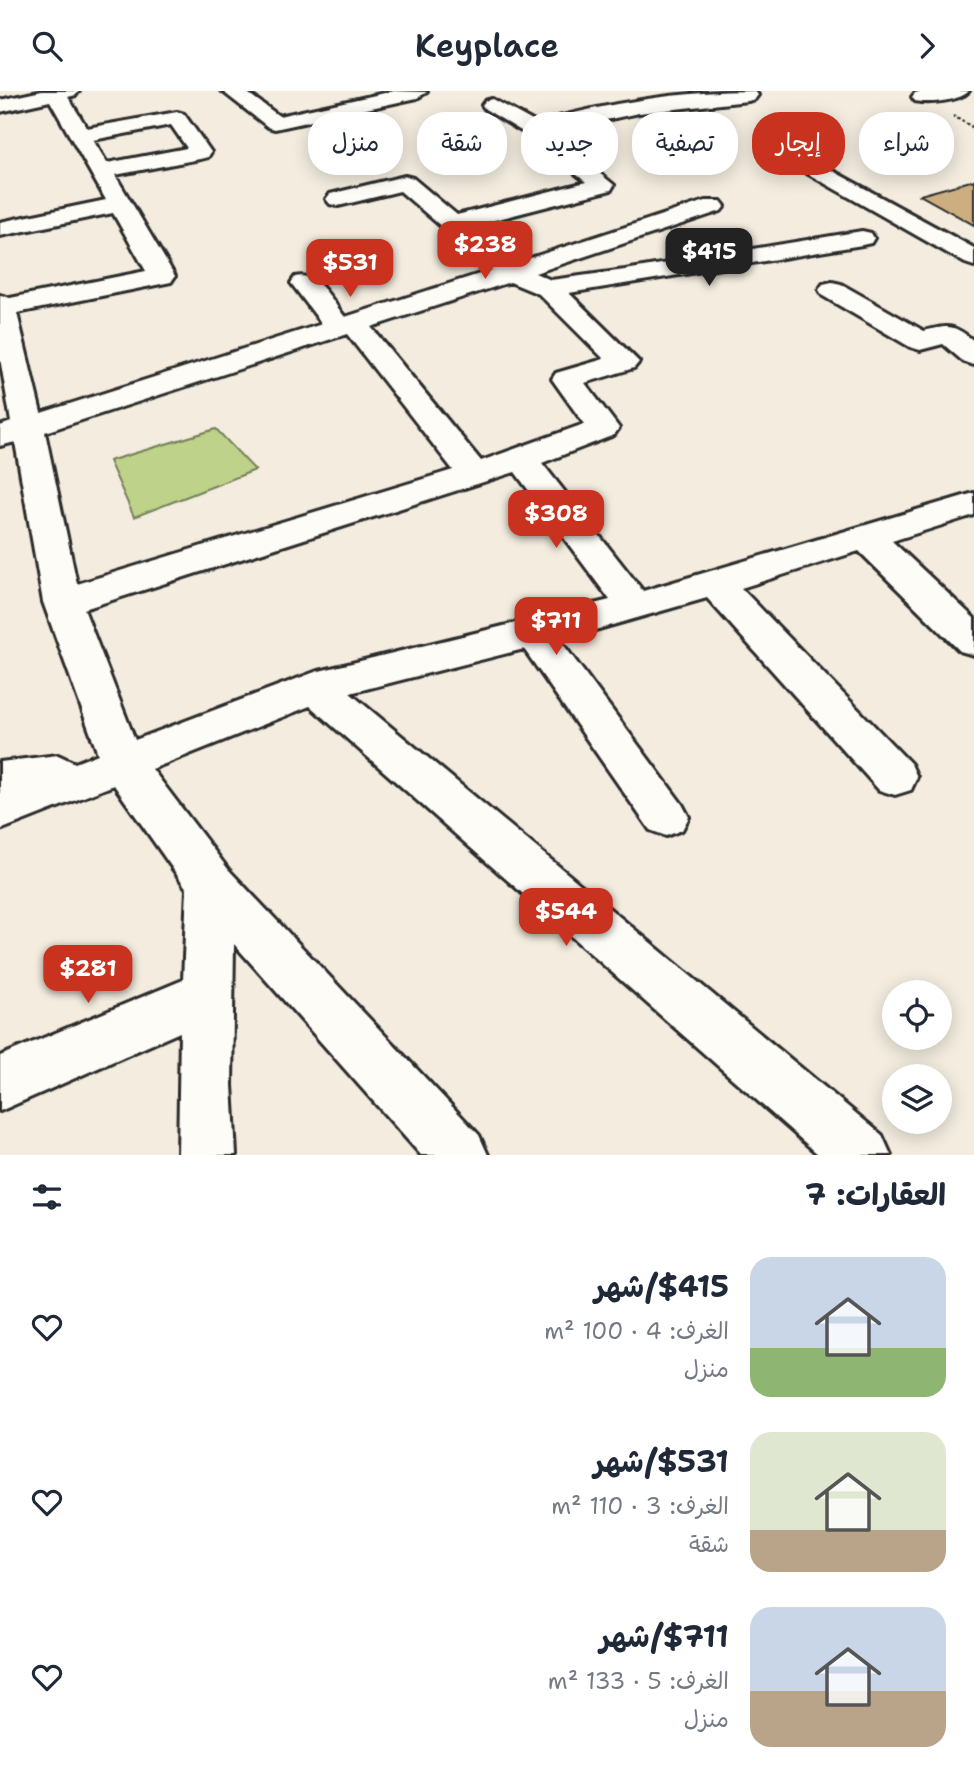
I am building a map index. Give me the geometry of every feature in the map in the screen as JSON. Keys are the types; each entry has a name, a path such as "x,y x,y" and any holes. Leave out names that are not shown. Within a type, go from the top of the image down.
{"street":[{"path":"232,91 275,123 416,91"},
{"path":"922,97 959,91"},
{"path":"0,106 63,92 80,136 162,276 1,306 13,432 62,602 123,764 211,884 459,1155"},
{"path":"597,112 678,96 748,95"},
{"path":"492,105 521,123"},
{"path":"80,136 177,118 200,152 101,171"},
{"path":"454,223 603,185 590,175"},
{"path":"827,175 974,258"},
{"path":"62,602 523,459 603,428 567,379 624,362 548,288 511,274 405,183 338,199"},
{"path":"0,229 120,204"},
{"path":"13,432 511,274 713,206"},
{"path":"548,288 625,278 862,238"},
{"path":"304,283 346,326 474,474"},
{"path":"832,291 920,341 948,334 974,356"},
{"path":"523,459 635,607"},
{"path":"0,811 315,687 635,607 974,504"},
{"path":"864,536 974,641"},
{"path":"714,582 895,777"},
{"path":"533,632 666,817"},
{"path":"315,687 862,1155"},
{"path":"0,781 123,764"},
{"path":"207,1155 206,995 211,884"},
{"path":"0,1084 206,995"}],"path":[{"path":"962,122 974,120"}],"green space":[{"path":"216,429 255,470 134,517 109,461"}],"building":[{"path":"974,180 974,225 920,195"}]}
